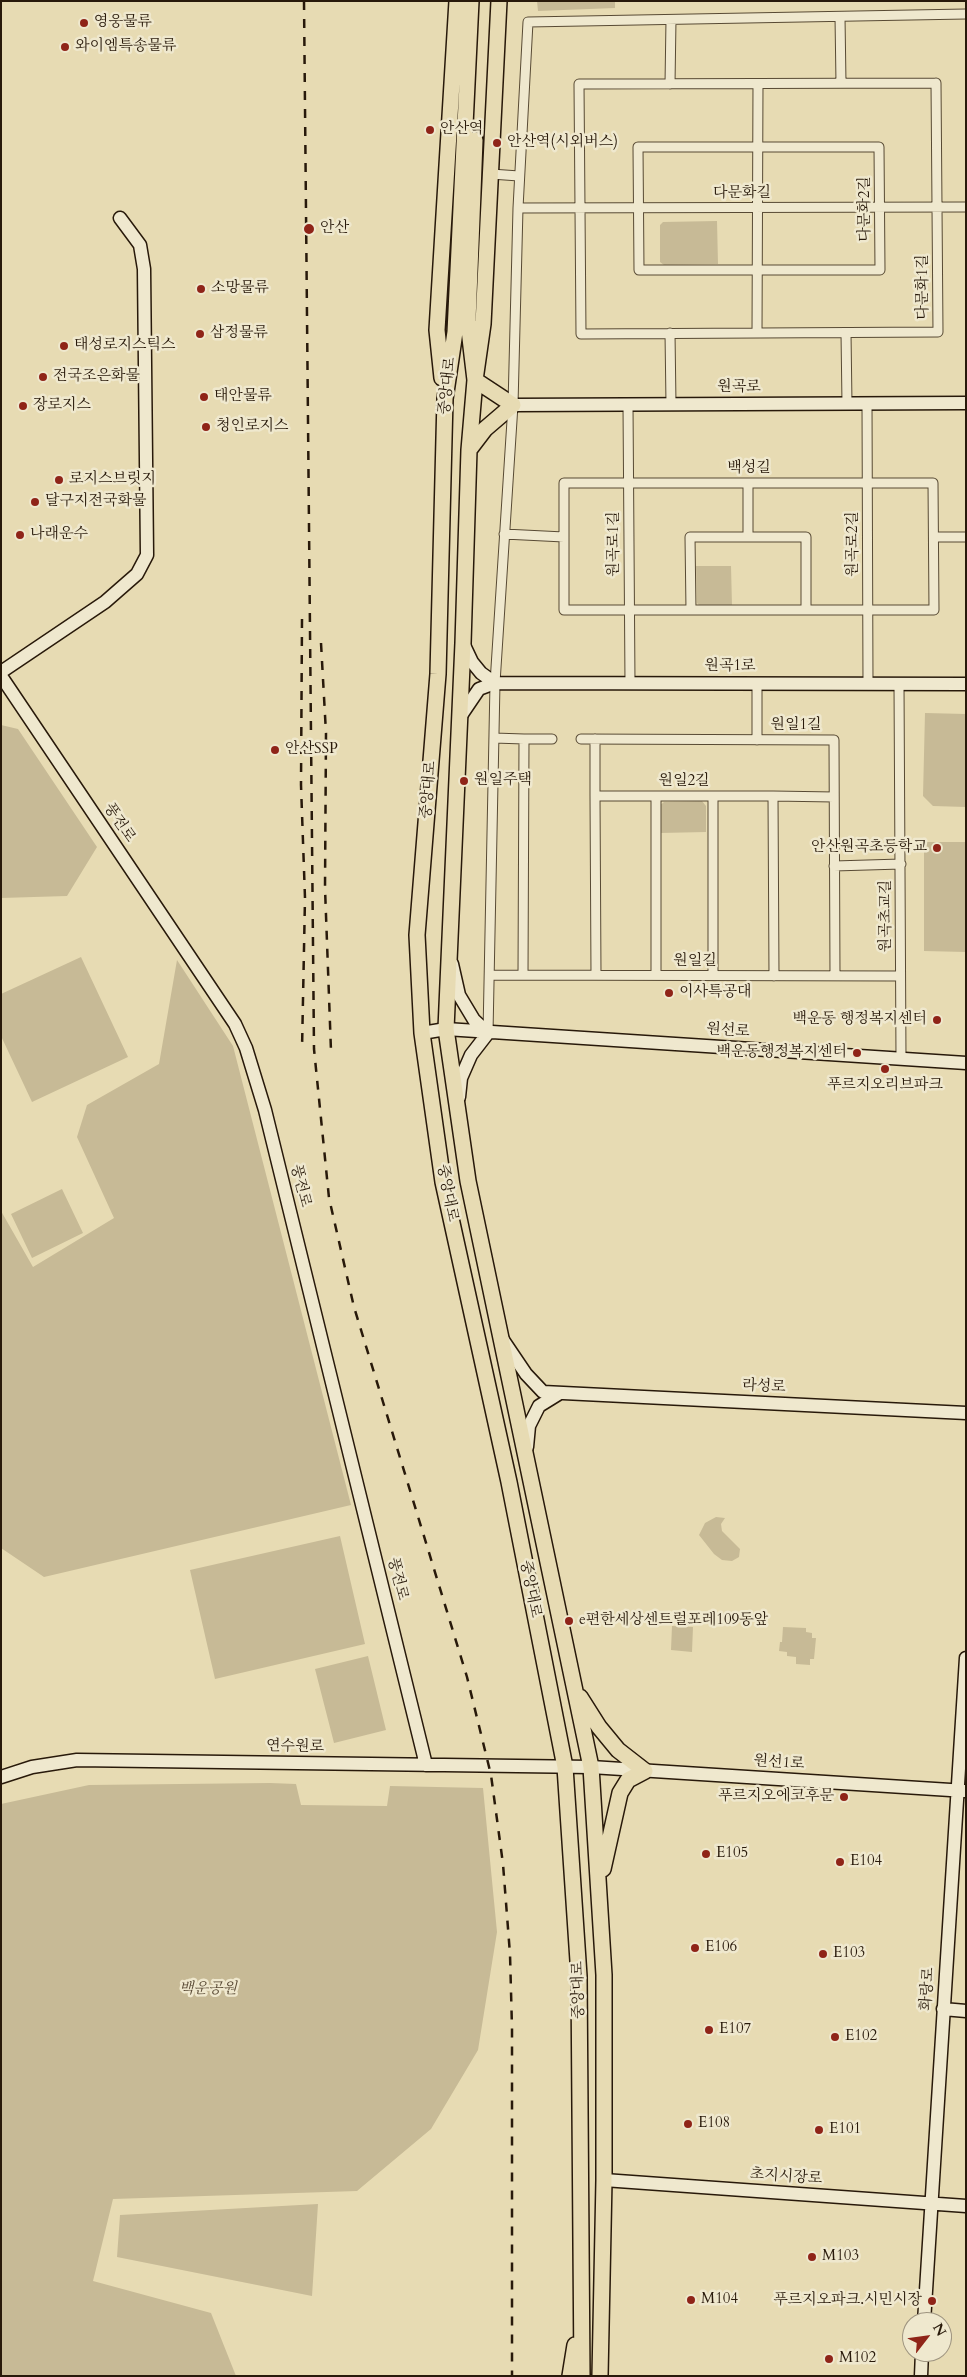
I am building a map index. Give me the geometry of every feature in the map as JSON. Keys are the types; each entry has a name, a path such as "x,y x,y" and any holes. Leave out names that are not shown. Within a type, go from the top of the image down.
{"main road":[{"path":"445,399 438,330 457,1"},
{"name":"중앙대로","path":"471,1 455,332 445,399 438,674 417,935 422,1032 444,1182 509,1482 565,1766 579,1976 582,2376"},
{"path":"469,450 485,428 512,405 475,380 468,321 480,1"},
{"path":"475,380 483,324 499,1"},
{"path":"499,22 506,1"},
{"name":"중앙대로","path":"475,380 469,450 464,644 446,1029 468,1181 503,1340 591,1767 604,1975 604,2180 600,2376"},
{"path":"574,1688 598,1727 618,1750 645,1771 628,1780 620,1793 599,1890"},
{"path":"570,2376 582,2310"},
{"path":"601,2335 609,2376"}],"street":[{"path":"458,1109 461,1078 471,1055 488,1033 495,683 512,405 519,176 528,22 966,14"},
{"path":"840,17 841,83"},
{"path":"670,84 671,20"},
{"name":"다문화1길","path":"841,83 936,83 938,332 581,334 579,84 841,83"},
{"path":"757,333 758,84"},
{"name":"다문화2길","path":"879,146 880,207 880,270 639,270 638,147 879,146"},
{"path":"491,174 519,176"},
{"name":"다문화길","path":"518,208 966,207"},
{"path":"1,672 105,602 138,574 147,555 144,268 140,245 120,218"},
{"path":"846,332 847,404"},
{"path":"670,333 671,404"},
{"name":"원곡로","path":"512,405 966,403"},
{"name":"원곡로2길","path":"867,404 868,684"},
{"name":"원곡로1길","path":"628,405 630,683"},
{"path":"748,482 748,537"},
{"name":"백성길","path":"748,482 933,483 934,610 564,610 564,483 748,482"},
{"path":"504,534 564,537"},
{"path":"691,610 690,537 806,536 806,610"},
{"path":"934,537 966,537"},
{"path":"464,644 472,662 481,673 495,683"},
{"name":"풍전로","path":"1,676 236,1024 246,1048 270,1130 426,1765"},
{"path":"460,717 479,689 495,683"},
{"name":"원곡1로","path":"495,683 966,684"},
{"path":"757,683 757,740"},
{"name":"원곡초교길","path":"899,684 901,1058"},
{"path":"494,738 552,739"},
{"path":"523,975 524,739"},
{"name":"원일1길","path":"581,739 834,740 835,976"},
{"path":"595,739 596,975"},
{"name":"원일2길","path":"595,796 834,797"},
{"path":"656,796 656,975"},
{"path":"713,796 713,976"},
{"path":"773,796 774,976"},
{"path":"834,866 900,864"},
{"path":"449,952 458,995 474,1020 488,1033"},
{"name":"원일길","path":"490,975 900,976"},
{"name":"원선로","path":"422,1032 446,1029 966,1063"},
{"name":"라성로","path":"503,1340 526,1374 543,1392 966,1413"},
{"path":"526,1455 529,1426 539,1406 560,1393"},
{"name":"화랑로","path":"925,2312 943,2009 961,1791 966,1658"},
{"name":"연수원로","path":"1,1777 32,1767 78,1760 591,1767"},
{"name":"원선1로","path":"591,1767 961,1791"},
{"path":"943,2009 966,2011"},
{"name":"초지시장로","path":"604,2180 966,2206"},
{"path":"921,2376 922,2362"}],"green space":[{"path":"537,1 615,1 615,8 538,11"},
{"path":"717,221 718,264 664,265 660,262 660,225 663,222"},
{"path":"696,566 731,566 732,606 700,606 697,603"},
{"path":"925,713 966,714 966,807 933,806 923,796"},
{"path":"1,725 18,729 97,847 67,896 1,898"},
{"path":"702,801 706,806 706,832 660,833 659,806 664,802"},
{"path":"924,842 966,842 966,952 924,951"},
{"path":"81,957 128,1057 32,1102 1,1036 1,994"},
{"path":"177,960 233,1046 351,1505 44,1577 1,1548 1,1211 33,1267 114,1218 77,1137 87,1105 159,1064"},
{"path":"62,1189 83,1233 32,1258 11,1214"},
{"path":"716,1517 725,1518 721,1524 722,1531 740,1549 739,1557 732,1561 722,1560 714,1554 699,1535 705,1523"},
{"path":"340,1536 365,1644 215,1679 190,1570"},
{"path":"672,1626 693,1627 692,1652 671,1650"},
{"path":"783,1627 806,1628 806,1632 812,1633 812,1638 816,1638 814,1659 810,1659 810,1665 796,1664 796,1657 787,1656 787,1652 779,1651"},
{"path":"368,1656 386,1730 334,1743 315,1669"},
{"name":"백운공원","path":"296,1784 301,1805 387,1806 390,1786 483,1788 497,1932 478,2050 431,2129 357,2191 113,2199 93,2281 211,2313 236,2376 1,2376 1,1804 89,1785"},
{"path":"318,2204 312,2296 117,2257 120,2215"}],"railway":[{"path":"304,1 314,1049 329,1198 354,1307 467,1677 491,1775 503,1864 510,1954 512,2028 512,2376"},
{"path":"302,619 301,785 305,898 302,1050"},
{"path":"321,643 326,733 325,888 331,1051"}],"place":[{"name":"영웅물류","path":"84,23"},
{"name":"와이엠특송물류","path":"65,47"},
{"name":"안산역","path":"430,130"},
{"name":"안산역(시외버스)","path":"497,143"},
{"name":"안산","path":"309,229"},
{"name":"소망물류","path":"201,289"},
{"name":"삼정물류","path":"200,334"},
{"name":"태성로지스틱스","path":"64,346"},
{"name":"전국조은화물","path":"43,377"},
{"name":"태안물류","path":"204,397"},
{"name":"장로지스","path":"23,406"},
{"name":"청인로지스","path":"206,427"},
{"name":"로지스브릿지","path":"59,480"},
{"name":"달구지전국화물","path":"35,502"},
{"name":"나래운수","path":"20,535"},
{"name":"안산SSP","path":"275,750"},
{"name":"원일주택","path":"464,781"},
{"name":"안산원곡초등학교","path":"937,848"},
{"name":"이사특공대","path":"669,993"},
{"name":"백운동 행정복지센터","path":"937,1020"},
{"name":"백운동행정복지센터","path":"857,1053"},
{"name":"푸르지오리브파크","path":"885,1069"},
{"name":"e편한세상센트럴포레109동앞","path":"569,1621"},
{"name":"푸르지오에코후문","path":"844,1797"},
{"name":"E105","path":"706,1854"},
{"name":"E104","path":"840,1862"},
{"name":"E106","path":"695,1948"},
{"name":"E103","path":"823,1954"},
{"name":"E107","path":"709,2030"},
{"name":"E102","path":"835,2037"},
{"name":"E108","path":"688,2124"},
{"name":"E101","path":"819,2130"},
{"name":"M103","path":"812,2257"},
{"name":"M104","path":"691,2300"},
{"name":"푸르지오파크.시민시장","path":"932,2301"},
{"name":"M102","path":"829,2359"}]}
